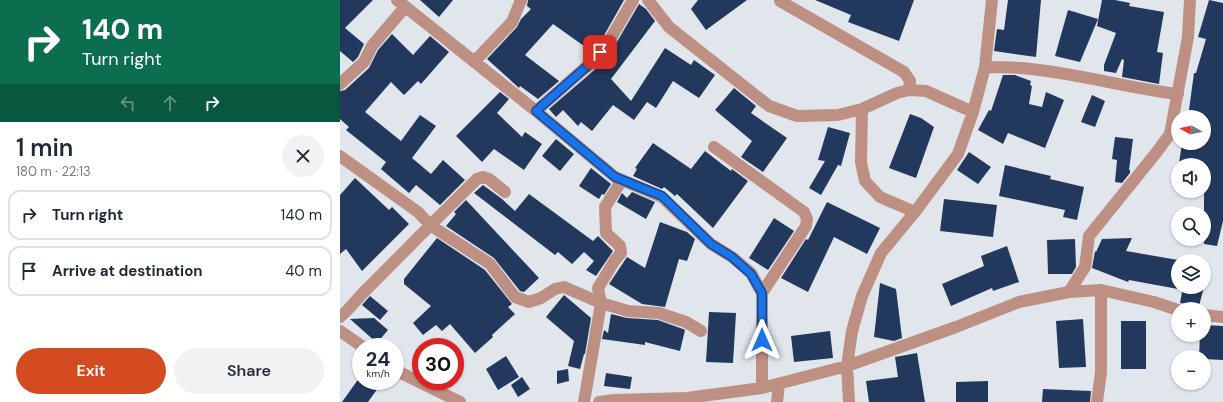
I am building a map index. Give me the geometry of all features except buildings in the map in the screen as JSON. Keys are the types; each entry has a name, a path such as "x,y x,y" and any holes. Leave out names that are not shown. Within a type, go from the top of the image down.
{"street":[{"path":"474,62 512,22 521,0"},
{"path":"536,111 593,61 608,43 633,0"},
{"path":"648,0 669,27 769,106 797,116 838,115 862,110 897,93 909,90 926,92 973,112"},
{"path":"780,0 904,72 910,81 909,90"},
{"path":"849,402 847,366 852,331 862,296 882,253 958,154 973,112 985,67 992,0"},
{"path":"1069,292 1085,267 1089,236 1170,134 1188,37 1190,0"},
{"path":"340,84 364,62 372,46 401,4 536,111 615,177 662,196 711,244 732,257 751,274 762,293 762,388"},
{"path":"985,67 1021,68 1077,76 1146,90 1178,94"},
{"path":"862,110 861,162 865,182 880,197 914,212"},
{"path":"714,147 804,212 807,219 806,226 762,293"},
{"path":"340,156 418,212 430,225 490,264 515,297 529,302 541,298 555,289 564,287 601,303 628,311 659,313 686,322 701,331"},
{"path":"340,317 348,310 358,297 477,179 484,177 489,179 505,192"},
{"path":"584,402 601,303 598,288 621,253 620,246 606,233 605,207 622,180"},
{"path":"1097,402 1101,372 1101,290"},
{"path":"599,402 614,400 686,398 762,388 847,366 956,328 1019,302 1069,292 1101,290 1154,302 1171,308"},
{"path":"1211,316 1223,317"},
{"path":"340,331 352,340"},
{"path":"404,374 460,402"},
{"path":"777,402 779,384"}],"route":[{"path":"600,52 593,61 536,111 615,177 662,196 711,244 732,257 751,274 762,293 762,340"}]}
